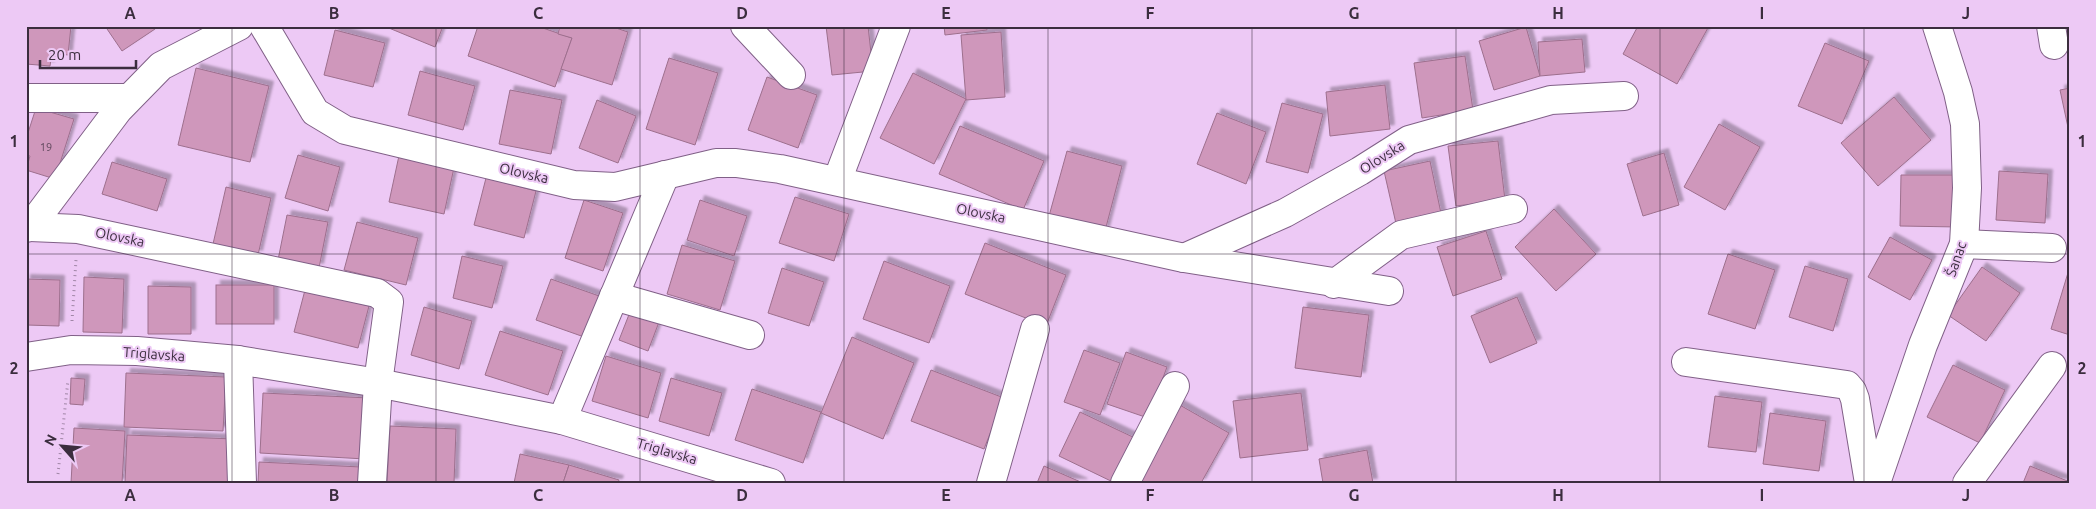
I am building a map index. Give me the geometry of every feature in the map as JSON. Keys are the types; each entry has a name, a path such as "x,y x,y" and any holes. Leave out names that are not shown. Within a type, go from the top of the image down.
{"street":[{"name":"Olovska","path":"28,227 128,98 161,66 239,26"},
{"name":"Olovska","path":"264,26 315,112 346,130 574,185 615,187 692,167 736,163 780,169 837,181 1184,258 1334,284 1389,291"},
{"path":"745,26 791,75"},
{"path":"837,181 896,26"},
{"name":"Šanac","path":"1876,483 1924,345 1964,244 1967,188 1965,124 1958,92 1937,26"},
{"name":"Olovska","path":"1184,258 1285,213 1360,171 1409,140 1551,100 1624,96"},
{"path":"26,98 128,98"},
{"path":"562,420 665,175"},
{"path":"1334,284 1401,236 1512,209"},
{"name":"Olovska","path":"28,227 78,229 377,293 389,302 378,383"},
{"path":"1964,244 2052,248"},
{"path":"614,296 750,335"},
{"path":"992,483 1035,329"},
{"name":"Triglavska","path":"26,357 71,350 137,351 238,360 378,383 562,420 772,483"},
{"path":"238,360 242,483"},
{"path":"1686,362 1846,385 1852,391 1855,399 1869,483"},
{"path":"1967,483 2052,366"},
{"path":"372,483 378,383"},
{"path":"1125,483 1175,386"}],"path":[{"path":"58,474 71,350 78,229"}],"building":[{"path":"26,26 71,26 68,55 52,53 50,66 26,64"},
{"path":"105,26 153,26 155,29 122,51"},
{"path":"384,26 443,26 435,47"},
{"path":"478,26 537,26 572,38 555,87 468,56"},
{"path":"560,26 610,26 628,32 612,85 561,69 572,38 558,34"},
{"path":"826,26 868,26 873,71 832,75"},
{"path":"944,26 987,26 987,30 945,35"},
{"path":"1638,26 1709,26 1677,84 1623,54"},
{"path":"1526,27 1540,76 1494,90 1479,41"},
{"path":"335,30 385,43 373,87 324,75"},
{"path":"1001,32 1005,97 966,100 961,35"},
{"path":"1582,39 1585,72 1540,76 1538,42"},
{"path":"1825,43 1869,61 1842,124 1798,106"},
{"path":"1465,56 1473,110 1422,118 1414,63"},
{"path":"669,58 718,73 695,145 646,129"},
{"path":"196,68 269,86 250,162 178,145"},
{"path":"420,71 475,86 463,130 408,115"},
{"path":"913,73 966,99 934,164 880,138"},
{"path":"767,77 817,95 798,148 748,130"},
{"path":"1385,85 1390,129 1330,136 1326,92"},
{"path":"2070,88 2070,131 2069,132 2060,90"},
{"path":"510,90 562,100 551,154 499,144"},
{"path":"1894,97 1931,140 1878,186 1841,143"},
{"path":"597,100 636,116 618,163 579,148"},
{"path":"1282,103 1323,114 1308,173 1266,162"},
{"path":"36,108 74,119 55,179 26,170 30,156 26,155 26,139"},
{"path":"1217,113 1266,132 1246,184 1197,164"},
{"path":"1719,124 1760,147 1725,210 1684,187"},
{"path":"960,126 1044,161 1023,210 939,174"},
{"path":"1498,141 1505,200 1456,206 1448,146"},
{"path":"400,151 455,163 444,214 389,202"},
{"path":"1067,151 1122,166 1105,231 1049,216"},
{"path":"1664,153 1679,205 1643,216 1627,164"},
{"path":"298,155 340,167 328,211 285,198"},
{"path":"1430,161 1442,218 1397,228 1384,171"},
{"path":"112,162 167,179 157,211 102,194"},
{"path":"1999,171 2048,174 2045,223 1996,220"},
{"path":"1901,175 1958,175 1958,227 1900,226"},
{"path":"486,178 536,191 524,238 474,225"},
{"path":"226,187 271,198 258,255 213,244"},
{"path":"795,197 849,214 834,261 779,243"},
{"path":"584,200 623,213 603,271 565,258"},
{"path":"700,200 747,216 734,256 687,240"},
{"path":"1554,209 1596,254 1556,291 1515,247"},
{"path":"287,215 328,222 319,268 278,260"},
{"path":"357,222 418,238 406,285 344,270"},
{"path":"1486,231 1502,279 1453,296 1437,247"},
{"path":"1890,237 1932,260 1910,300 1868,277"},
{"path":"985,243 1066,275 1046,326 965,294"},
{"path":"682,245 735,261 720,310 667,294"},
{"path":"1728,254 1775,270 1755,329 1708,314"},
{"path":"462,256 503,266 492,308 453,298"},
{"path":"884,261 950,286 929,343 863,319"},
{"path":"1805,266 1848,279 1833,331 1789,317"},
{"path":"2070,266 2070,335 2051,329"},
{"path":"1982,267 2020,293 1986,341 1948,315"},
{"path":"782,268 824,282 809,326 768,313"},
{"path":"84,277 124,279 122,333 83,332"},
{"path":"26,279 60,280 59,326 26,325"},
{"path":"551,279 602,297 587,338 536,320"},
{"path":"216,285 274,285 274,324 216,324"},
{"path":"148,286 191,287 191,334 148,334"},
{"path":"305,290 369,306 358,348 294,332"},
{"path":"1517,297 1537,343 1490,363 1471,316"},
{"path":"424,307 472,321 459,369 411,355"},
{"path":"1303,307 1369,315 1361,377 1295,368"},
{"path":"630,312 659,322 648,351 619,340"},
{"path":"500,331 563,351 548,395 485,375"},
{"path":"852,337 914,363 883,439 821,413"},
{"path":"1084,350 1120,363 1100,415 1064,402"},
{"path":"1126,352 1167,367 1148,418 1107,404"},
{"path":"606,356 661,373 648,418 592,401"},
{"path":"1953,365 2005,390 1980,443 1927,417"},
{"path":"931,370 1004,398 984,449 911,421"},
{"path":"126,373 226,377 223,431 124,427"},
{"path":"71,378 85,379 83,405 70,404"},
{"path":"671,378 722,393 709,436 659,421"},
{"path":"752,389 821,412 803,463 735,440"},
{"path":"263,393 369,398 365,459 260,453"},
{"path":"1301,393 1308,450 1240,458 1233,401"},
{"path":"1715,396 1762,402 1756,452 1708,447"},
{"path":"1178,404 1229,433 1201,483 1133,483"},
{"path":"1080,412 1137,439 1115,483 1059,456"},
{"path":"1770,413 1826,421 1819,471 1763,464"},
{"path":"390,426 456,429 454,483 387,483"},
{"path":"74,428 125,431 122,483 71,483"},
{"path":"127,435 235,439 233,483 125,483"},
{"path":"1367,450 1373,483 1323,483 1319,459"},
{"path":"520,454 569,465 563,483 514,483"},
{"path":"259,462 361,467 361,483 258,483"},
{"path":"569,465 619,480 618,483 563,483"},
{"path":"1044,466 1083,483 1037,483"},
{"path":"2030,466 2070,482 2070,483 2023,483"}]}
